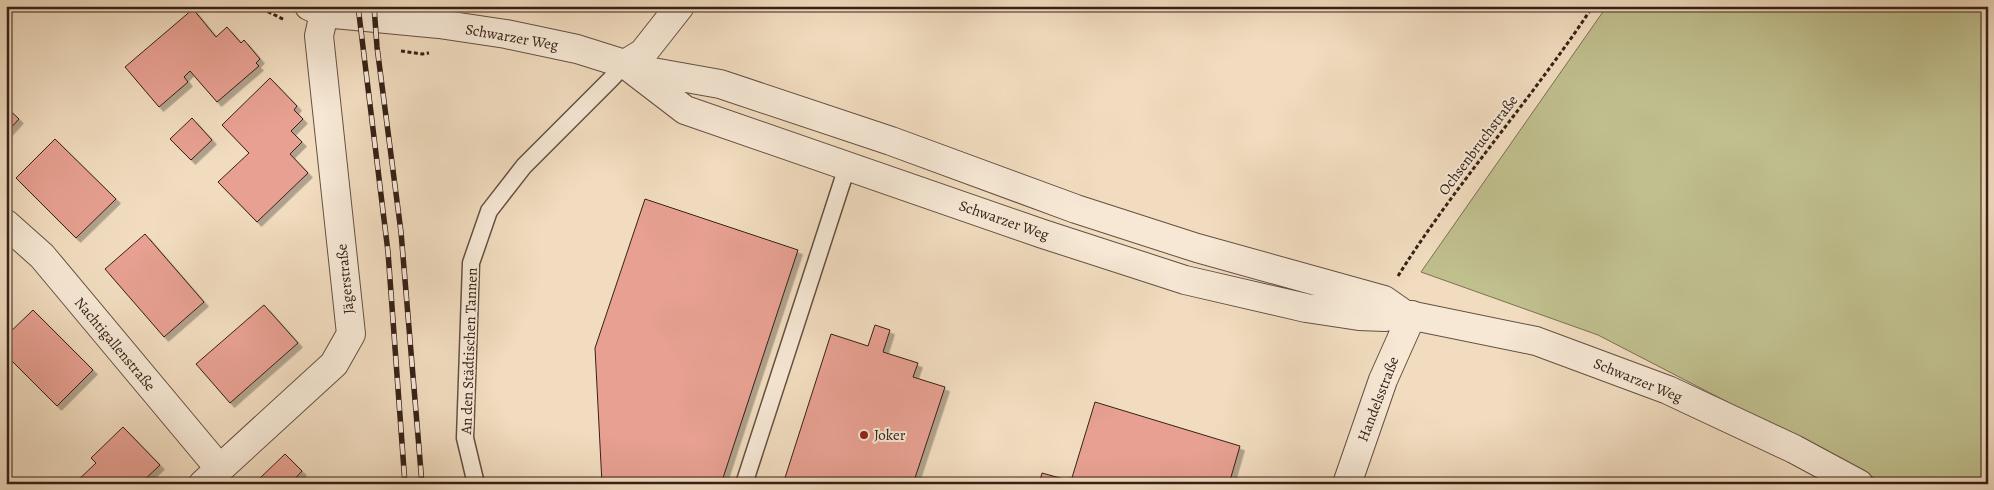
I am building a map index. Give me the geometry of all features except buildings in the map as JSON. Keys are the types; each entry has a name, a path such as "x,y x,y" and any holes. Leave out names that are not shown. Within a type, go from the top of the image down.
{"street":[{"path":"625,64 643,53 680,6"},
{"name":"Schwarzer Weg","path":"316,10 439,24 506,34 578,49 647,70 720,84 891,141 1104,218 1197,248 1400,310 1536,340 1668,390 1776,440 1859,484"},
{"name":"Jägerstraße","path":"211,476 334,364 351,334 316,10"},
{"name":"Schwarzer Weg","path":"625,64 685,110 1044,234 1185,280 1306,308 1359,316 1386,317 1400,310"},
{"name":"Nachtigallenstraße","path":"6,224 42,256 211,476"},
{"name":"Handelsstraße","path":"1347,484 1383,380 1400,310"}],"lane":[{"name":"An den Städtischen Tannen","path":"476,484 466,438 471,263 489,211 524,166 625,64"},
{"path":"744,484 847,167"}],"path":[{"name":"Ochsenbruchstraße","path":"1400,310 1424,235 1559,58 1593,6"}],"shaded area":[{"path":"1607,6 1988,6 1988,484 1886,484 1598,335 1421,272"}],"railway":[{"path":"358,6 388,252 405,484"},
{"path":"374,6 377,47 401,232 422,484"}],"place":[{"name":"Joker","path":"864,435"}]}
